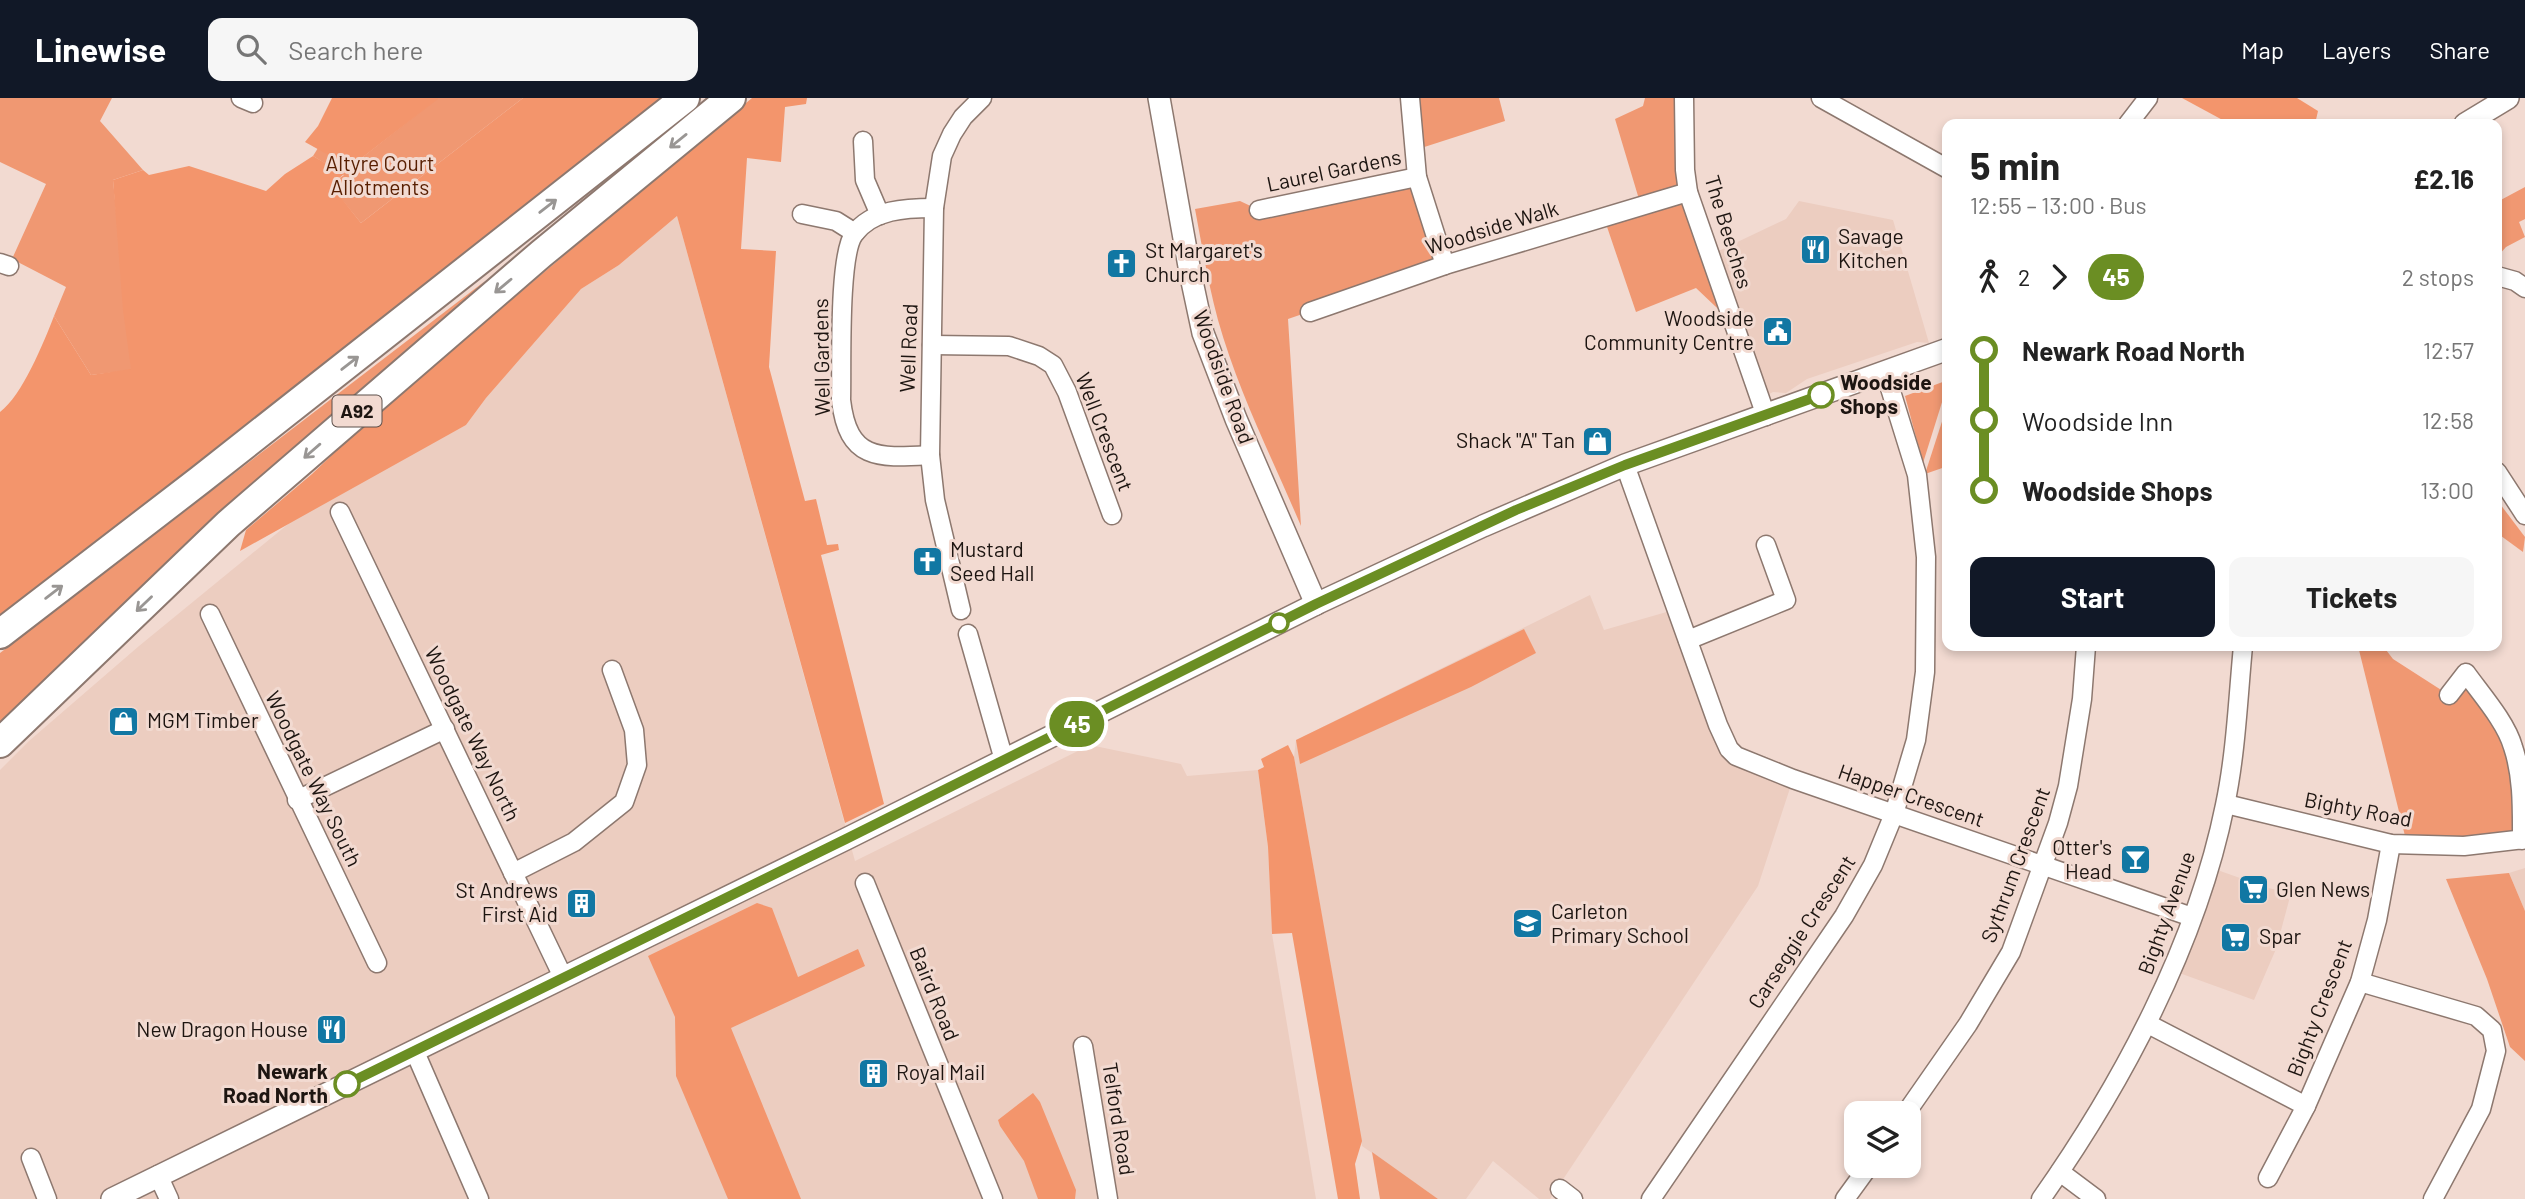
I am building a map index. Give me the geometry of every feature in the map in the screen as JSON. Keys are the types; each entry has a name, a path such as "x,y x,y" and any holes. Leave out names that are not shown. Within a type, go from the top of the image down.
{"highway":[{"name":"A92","path":"0,634 299,403 685,98"},
{"name":"A92","path":"0,743 228,524 541,254 731,98"}],"street":[{"name":"Well Road","path":"961,610 936,500 930,454 934,208 937,175 947,145 963,117 982,98"},
{"name":"Woodside Road","path":"1158,98 1189,272 1203,333 1236,419 1316,604"},
{"path":"1410,98 1417,177 1445,265"},
{"name":"The Beeches","path":"1684,98 1688,192 1766,416"},
{"path":"1821,98 1942,166"},
{"path":"2132,119 2149,98"},
{"path":"2473,119 2508,98"},
{"path":"863,141 864,180 880,215"},
{"name":"Laurel Gardens","path":"1259,210 1417,177"},
{"name":"Woodside Walk","path":"1310,312 1445,265 1688,192"},
{"path":"802,214 836,221 855,233 880,215 909,208 934,208"},
{"name":"Well Gardens","path":"855,233 845,262 841,400 843,418 856,445 874,455 930,454"},
{"path":"2502,277 2515,281 2525,288"},
{"name":"Well Crescent","path":"932,345 1009,346 1039,356 1053,365 1067,392 1112,515"},
{"path":"112,1199 415,1052 1316,604 1516,510 1625,465 1942,351"},
{"name":"Carseggie Crescent","path":"1651,1199 1844,916 1873,865 1894,814 1916,740 1925,671 1926,557 1917,475 1885,372"},
{"name":"Happer Crescent","path":"1625,465 1724,740 1736,756 1755,765 2192,917"},
{"path":"2502,480 2525,515"},
{"name":"Woodgate Way North","path":"341,512 563,977"},
{"path":"1688,640 1786,600 1766,545"},
{"name":"Woodgate Way South","path":"210,614 377,963"},
{"path":"968,634 1004,760"},
{"name":"Sythrum Crescent","path":"1914,1101 1968,1024 2011,952 2058,823 2071,773 2082,699 2086,651"},
{"name":"Bighty Avenue","path":"2041,1199 2107,1096 2148,1024 2192,917 2212,859 2226,804 2242,651"},
{"path":"513,873 574,842 624,802 637,765 635,730 612,670"},
{"path":"2449,695 2466,673 2513,745 2522,791 2523,840"},
{"path":"297,800 444,729"},
{"name":"Bighty Road","path":"2226,804 2391,844 2465,846 2523,840"},
{"name":"Bighty Crescent","path":"2268,1178 2306,1106 2360,982 2377,920 2391,844"},
{"name":"Baird Road","path":"865,883 993,1199"},
{"path":"2360,982 2476,1016 2492,1030 2496,1051 2481,1109 2433,1199"},
{"name":"Bighty Crescent","path":"2148,1024 2306,1106"},
{"name":"Telford Road","path":"1083,1046 1108,1199"},
{"path":"415,1052 480,1199"},
{"path":"31,1158 47,1199"},
{"path":"2060,1172 2096,1199"},
{"path":"158,1175 169,1199"},
{"path":"1845,1199 1860,1178"}],"shaded area":[{"path":"332,98 438,99 350,167 305,142 318,126"},
{"path":"523,98 672,98 0,618 0,412 24,381 54,316 91,375 131,369 123,310 113,180 143,170 149,175 189,166 266,191 285,174 313,156 344,174 331,185 361,223"},
{"path":"752,98 807,98 806,104 785,107 781,162 747,158 741,249 776,251 769,367 805,501 816,499 827,545 838,544 839,550 821,555 884,804 845,823 677,216 619,265 581,289 486,398 466,425 240,551 246,530 312,474 376,413"},
{"path":"2182,98 2297,98 2318,111 2316,119 2221,119"},
{"path":"1799,201 1893,220 1929,343 1917,342 1807,379 1786,393 1773,392 1760,399 1710,255 1786,219"},
{"path":"677,216 855,861 1090,745 1181,764 1187,776 1258,770 1268,847 1272,934 1316,1199 0,1199 0,770 29,741 139,646 298,516 466,425 486,398 581,289 619,265"},
{"name":"Carleton Primary School","path":"1590,595 1604,630 1677,609 1724,740 1793,779 1758,886 1550,1199 1539,1199 1493,1161 1466,1199 1438,1199 1362,1146 1294,757 1296,740"},
{"path":"1524,629 1536,653 1471,687 1300,764 1296,740"},
{"path":"1288,745 1294,757 1362,1141 1355,1164 1360,1199 1338,1199 1292,933 1272,934 1268,847 1258,770 1264,767 1261,759"},
{"path":"2209,867 2268,888 2291,893 2276,949 2254,1000 2171,970"},
{"path":"2525,868 2525,911 2509,873"},
{"path":"757,903 772,908 798,977 858,949 865,966 731,1028 801,1199 728,1199 676,1076 675,1017 648,956"},
{"path":"1033,1093 1040,1102 1076,1190 1075,1199 1038,1199 1024,1161 1000,1126 998,1120"}],"green space":[{"path":"0,98 112,98 100,121 143,170 113,180 132,370 91,375 54,316 66,287 12,259 46,184 0,162"},
{"name":"Altyre Court Allotments","path":"438,98 523,98 361,223 330,185 344,175 313,156 318,148 350,167"},
{"path":"1410,98 1499,98 1505,121 1415,150"},
{"path":"1645,98 1684,98 1685,170 1734,324 1696,288 1636,312 1604,218 1641,206 1615,119 1643,106"},
{"path":"1417,177 1445,265 1288,319 1301,526 1245,398 1226,346 1211,292 1195,209 1240,201 1259,210"},
{"path":"2525,187 2525,219 2519,222 2525,237 2502,251 2502,199"},
{"path":"485,281 0,730 0,653"},
{"path":"1942,382 1942,402 1923,463 1905,396"},
{"path":"1942,422 1942,468 1925,474"},
{"path":"2502,507 2525,537 2523,552 2502,537"},
{"path":"2359,651 2387,651 2393,659 2449,695 2466,673 2513,745 2522,840 2407,844"},
{"path":"2509,873 2525,911 2525,1061 2510,1047 2487,979 2446,879"},
{"path":"1372,1152 1438,1199 1380,1199"}],"bus line":[{"name":"45","path":"347,1084 1316,604 1516,510 1625,465 1821,395"}],"place":[{"name":"Savage Kitchen","path":"1815,249"},
{"name":"St Margaret's Church","path":"1122,263"},
{"name":"Woodside Community Centre","path":"1777,331"},
{"name":"Woodside Shops","path":"1821,395"},
{"name":"Shack \"A\" Tan","path":"1598,441"},
{"name":"Mustard Seed Hall","path":"927,562"},
{"name":"MGM Timber","path":"124,721"},
{"name":"Otter's Head","path":"2135,860"},
{"name":"Glen News","path":"2253,890"},
{"name":"St Andrews First Aid","path":"581,903"},
{"name":"Carleton Primary School","path":"1528,924"},
{"name":"Spar","path":"2236,937"},
{"name":"New Dragon House","path":"331,1030"},
{"name":"Royal Mail","path":"873,1073"},
{"name":"Newark Road North","path":"347,1084"}]}
